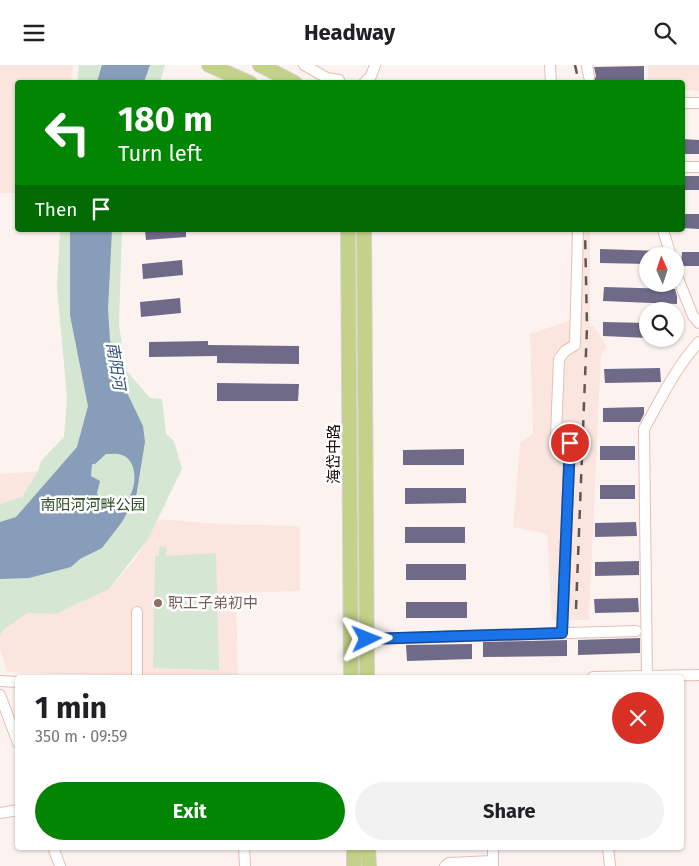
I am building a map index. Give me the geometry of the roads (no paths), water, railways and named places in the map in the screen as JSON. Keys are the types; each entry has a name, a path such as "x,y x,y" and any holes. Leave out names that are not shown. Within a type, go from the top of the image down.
{"main road":[{"path":"209,65 245,80"},
{"path":"260,65 290,80"},
{"name":"海岱中路","path":"348,232 351,675"},
{"name":"海岱中路","path":"364,232 367,675"},
{"path":"354,850 354,866"},
{"path":"368,850 369,866"}],"street":[{"path":"304,65 328,78 339,80"},
{"path":"367,80 371,76 375,65"},
{"path":"550,65 551,80"},
{"path":"587,65 589,77"},
{"path":"685,103 699,103"},
{"path":"685,167 699,167"},
{"path":"562,633 570,443 556,436 559,359 564,351 575,345 578,232"},
{"path":"665,232 669,247"},
{"path":"684,293 693,316 699,323"},
{"path":"647,675 644,429 667,388 699,342"},
{"path":"137,612 137,675"},
{"path":"367,639 636,631"},
{"path":"684,675 699,675"},
{"path":"0,681 15,682"},
{"path":"0,695 15,735"},
{"path":"0,813 15,810"},
{"path":"54,850 60,866"},
{"path":"244,850 245,866"},
{"path":"445,866 449,863 493,864 493,850"},
{"path":"608,850 610,866"}],"water":[{"path":"102,65 150,65 145,80 98,80"},
{"name":"南阳河","path":"70,232 112,232 108,309 110,340 117,372 143,426 145,442 136,497 122,522 102,548 80,559 71,567 29,578 0,579 0,522 16,517 77,447 88,406 70,315","holes":["106,454 120,454 129,460 133,468 134,479 129,499 122,506 113,509 103,507 97,493 100,481 91,476 92,464 95,464"]}],"railway":[{"path":"575,65 578,80"},
{"path":"576,609 587,327 585,232"}],"place":[{"name":"职工子弟初中","path":"158,603"}],"park label":[{"name":"南阳河河畔公园","path":"93,505"}]}
